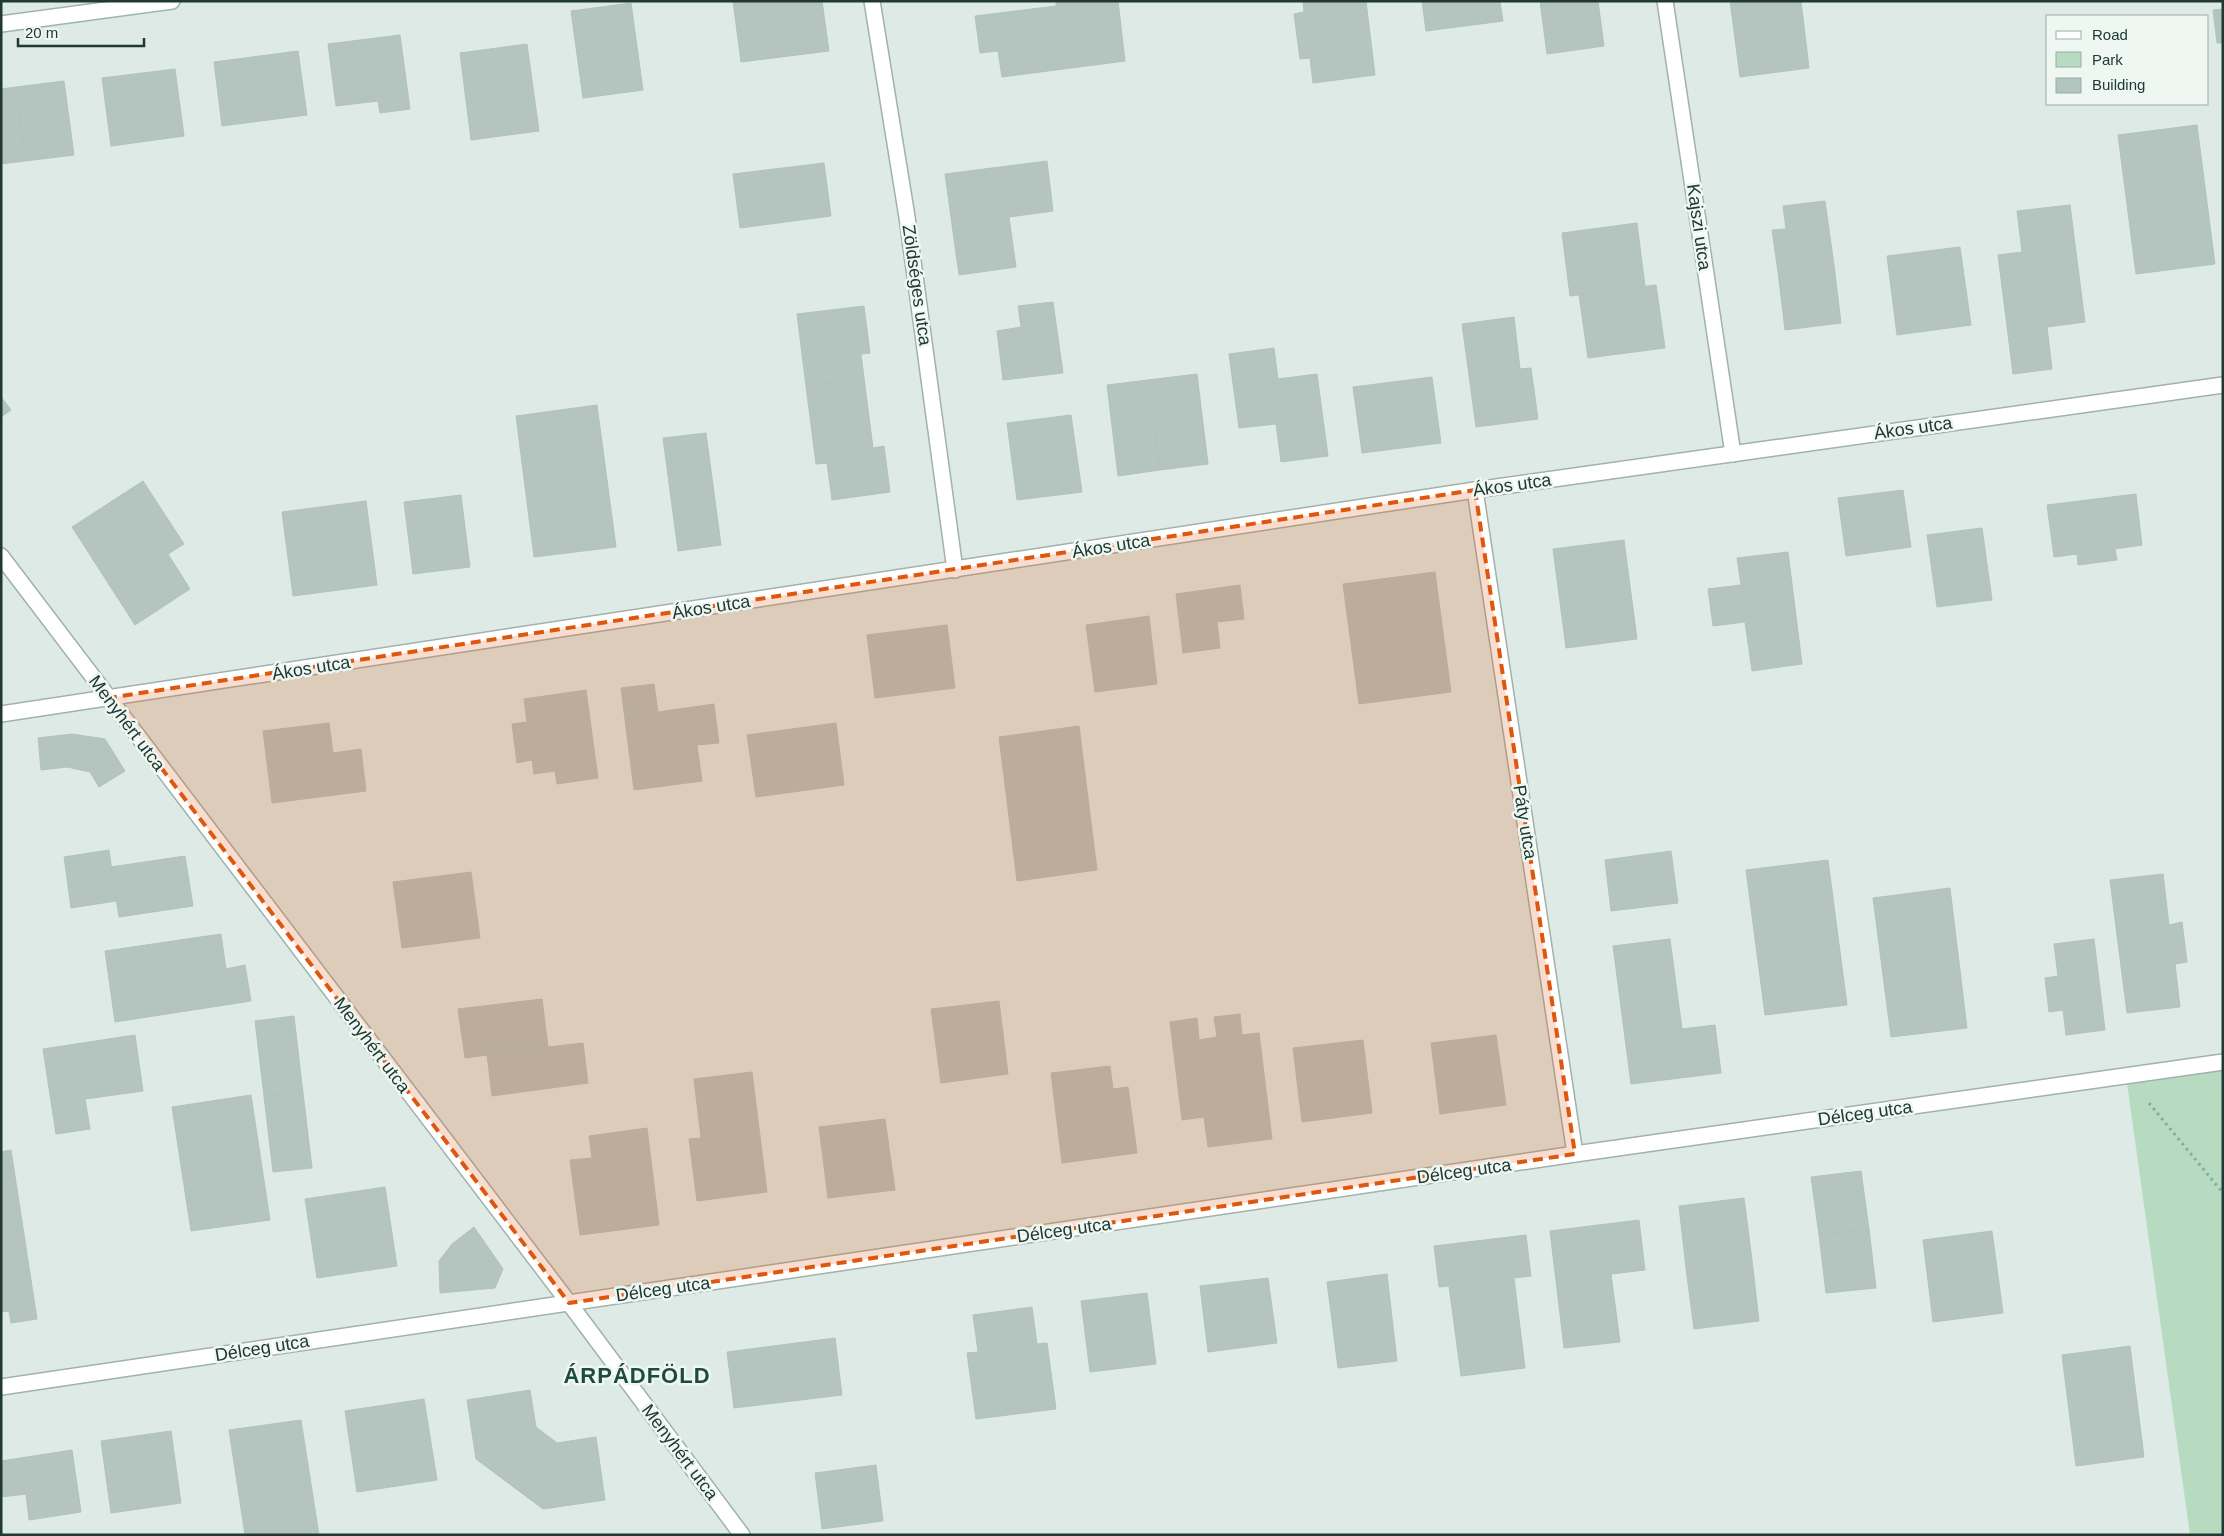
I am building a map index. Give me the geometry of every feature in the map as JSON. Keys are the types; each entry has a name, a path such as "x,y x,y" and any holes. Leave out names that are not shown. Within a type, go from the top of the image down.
{"street":[{"path":"1,24 172,1"},
{"name":"Zöldséges utca","path":"872,1 907,217 956,570"},
{"name":"Kajszi utca","path":"1665,1 1733,454"},
{"name":"Ákos utca","path":"1,714 1475,490 2223,385"},
{"name":"Páty utca","path":"1475,490 1575,1154"},
{"name":"Menyhért utca","path":"1,556 569,1302 742,1535"},
{"name":"Délceg utca","path":"1,1387 1575,1154 2223,1062"}],"path":[{"path":"2126,1076 2223,1193"}],"highlighted area":[{"path":"1475,490 1575,1154 569,1303 108,698 955,570"}],"green space":[{"path":"2223,1062 2223,1535 2190,1535 2126,1076"}],"building":[{"path":"733,1 822,1 829,51 741,62"},
{"path":"1056,1 1118,1 1125,61 1002,77 998,51 980,53 975,16 1056,6"},
{"path":"1303,1 1366,1 1375,75 1313,83 1310,58 1300,59 1294,14 1304,12"},
{"path":"1422,1 1500,1 1503,21 1426,31"},
{"path":"1540,1 1598,1 1604,46 1547,54"},
{"path":"1730,1 1801,1 1809,68 1740,77"},
{"path":"631,3 643,90 583,98 571,11"},
{"path":"2223,9 2223,43 2217,43 2213,10"},
{"path":"400,35 410,109 380,113 378,101 336,106 328,44"},
{"path":"527,44 539,131 471,140 460,53"},
{"path":"298,51 307,115 222,126 214,62"},
{"path":"175,69 184,136 111,146 102,78"},
{"path":"64,81 74,155 25,161 16,87"},
{"path":"16,87 25,161 1,164 1,89"},
{"path":"2197,125 2215,264 2136,274 2118,135"},
{"path":"1047,161 1053,211 1009,217 1016,267 959,275 945,174"},
{"path":"824,163 831,216 740,228 733,174"},
{"path":"1825,201 1834,265 1778,272 1772,230 1786,229 1783,206"},
{"path":"2070,205 2085,322 2047,327 2052,369 2013,374 1998,255 2022,252 2017,211"},
{"path":"1637,223 1645,286 1570,296 1562,233"},
{"path":"1960,247 1971,325 1897,335 1887,256"},
{"path":"1834,265 1841,323 1785,330 1778,272"},
{"path":"1656,285 1665,348 1588,358 1579,295"},
{"path":"1053,302 1063,373 1003,380 997,331 1021,327 1018,306"},
{"path":"864,306 870,353 861,354 864,378 806,386 797,314"},
{"path":"1514,317 1520,369 1531,368 1538,419 1476,427 1462,324"},
{"path":"1274,348 1278,379 1317,374 1328,456 1281,462 1276,424 1239,428 1229,354"},
{"path":"1197,374 1208,464 1160,470 1148,380"},
{"path":"1432,377 1441,443 1362,453 1353,387"},
{"path":"864,378 873,448 884,446 890,492 832,500 827,463 816,464 806,386"},
{"path":"1148,380 1160,470 1118,476 1107,385"},
{"path":"1,397 11,410 1,417"},
{"path":"597,405 616,547 534,557 516,416"},
{"path":"1071,415 1082,492 1017,500 1007,423"},
{"path":"706,433 721,545 678,551 663,438"},
{"path":"143,481 184,544 168,554 190,589 135,625 72,527"},
{"path":"1903,490 1911,547 1846,556 1838,498"},
{"path":"2136,494 2142,545 2115,549 2117,560 2078,565 2077,554 2054,557 2047,505"},
{"path":"461,495 470,567 413,574 404,502"},
{"path":"366,501 377,585 293,596 282,512"},
{"path":"1982,528 1992,600 1937,607 1927,535"},
{"path":"1624,540 1637,639 1566,648 1553,549"},
{"path":"1788,552 1802,664 1752,671 1745,622 1713,626 1708,589 1741,585 1737,558"},
{"path":"1435,572 1451,692 1359,704 1343,584"},
{"path":"1240,585 1244,619 1217,622 1220,648 1183,653 1176,594"},
{"path":"1149,616 1157,684 1095,692 1086,625"},
{"path":"947,625 955,688 875,698 867,635"},
{"path":"654,684 658,712 714,704 719,743 697,745 702,781 634,790 621,688"},
{"path":"586,690 598,778 557,784 555,771 534,774 532,760 517,763 512,724 527,722 524,699"},
{"path":"329,723 333,753 361,749 366,791 272,803 263,731"},
{"path":"836,723 844,785 756,797 747,735"},
{"path":"1079,726 1097,870 1017,881 999,737"},
{"path":"72,734 105,739 125,771 99,787 90,772 67,767 41,770 38,738"},
{"path":"109,850 116,901 71,908 64,857"},
{"path":"1671,851 1678,903 1611,911 1605,860"},
{"path":"185,856 193,906 119,917 111,867"},
{"path":"1828,860 1847,1005 1765,1015 1746,870"},
{"path":"471,872 480,938 402,948 393,882"},
{"path":"2163,874 2169,925 2182,922 2187,962 2175,964 2180,1007 2127,1013 2110,880"},
{"path":"1950,888 1967,1028 1891,1037 1873,898"},
{"path":"221,934 226,969 245,965 251,1001 115,1022 105,951"},
{"path":"1670,939 1682,1029 1715,1025 1721,1073 1631,1084 1613,946"},
{"path":"2094,939 2105,1030 2066,1035 2063,1010 2049,1012 2045,978 2058,976 2054,944"},
{"path":"542,999 548,1047 465,1058 458,1009"},
{"path":"999,1001 1008,1074 941,1083 931,1009"},
{"path":"1240,1014 1242,1035 1259,1033 1272,1139 1208,1147 1204,1117 1182,1120 1170,1022 1197,1018 1199,1040 1217,1037 1214,1017"},
{"path":"294,1016 303,1093 264,1096 255,1021"},
{"path":"135,1035 143,1091 85,1099 90,1129 56,1134 43,1049"},
{"path":"1496,1035 1506,1105 1440,1114 1431,1043"},
{"path":"1363,1040 1372,1113 1302,1122 1293,1048"},
{"path":"583,1043 588,1083 492,1096 487,1054"},
{"path":"1110,1066 1113,1089 1128,1087 1137,1153 1062,1163 1051,1073"},
{"path":"752,1072 767,1192 697,1201 689,1139 701,1138 694,1079"},
{"path":"303,1093 312,1168 273,1172 264,1096"},
{"path":"251,1095 270,1220 191,1231 172,1107"},
{"path":"885,1119 895,1190 828,1198 819,1127"},
{"path":"647,1128 659,1225 580,1235 570,1160 592,1158 589,1136"},
{"path":"11,1150 37,1319 11,1323 9,1311 1,1312 1,1152"},
{"path":"1861,1171 1869,1229 1819,1235 1811,1177"},
{"path":"385,1187 397,1266 317,1278 305,1199"},
{"path":"1744,1198 1752,1260 1686,1268 1679,1206"},
{"path":"1639,1220 1645,1270 1611,1274 1620,1342 1564,1348 1550,1231"},
{"path":"474,1227 503,1269 495,1288 440,1293 439,1261 452,1244"},
{"path":"1869,1229 1876,1288 1826,1293 1819,1235"},
{"path":"1992,1231 2003,1313 1933,1322 1923,1240"},
{"path":"1526,1235 1531,1276 1514,1278 1525,1368 1461,1376 1449,1286 1439,1287 1434,1246"},
{"path":"1752,1260 1759,1321 1694,1329 1686,1268"},
{"path":"1387,1274 1397,1361 1338,1368 1327,1282"},
{"path":"1268,1278 1277,1343 1208,1352 1200,1286"},
{"path":"1147,1293 1156,1364 1090,1372 1081,1301"},
{"path":"1032,1307 1037,1344 1047,1343 1056,1409 976,1419 967,1353 978,1352 973,1315"},
{"path":"835,1338 842,1395 734,1408 727,1352"},
{"path":"2130,1346 2144,1457 2076,1466 2062,1355"},
{"path":"530,1390 536,1427 557,1443 596,1437 605,1500 543,1509 476,1459 467,1400"},
{"path":"424,1399 437,1480 357,1492 345,1411"},
{"path":"301,1420 319,1535 245,1535 229,1430"},
{"path":"171,1431 181,1503 111,1513 101,1441"},
{"path":"72,1450 81,1512 29,1520 26,1494 1,1497 1,1461"},
{"path":"876,1465 883,1521 822,1529 815,1473"}],"district":[{"name":"ÁRPÁDFÖLD","path":"637,1375"}]}
